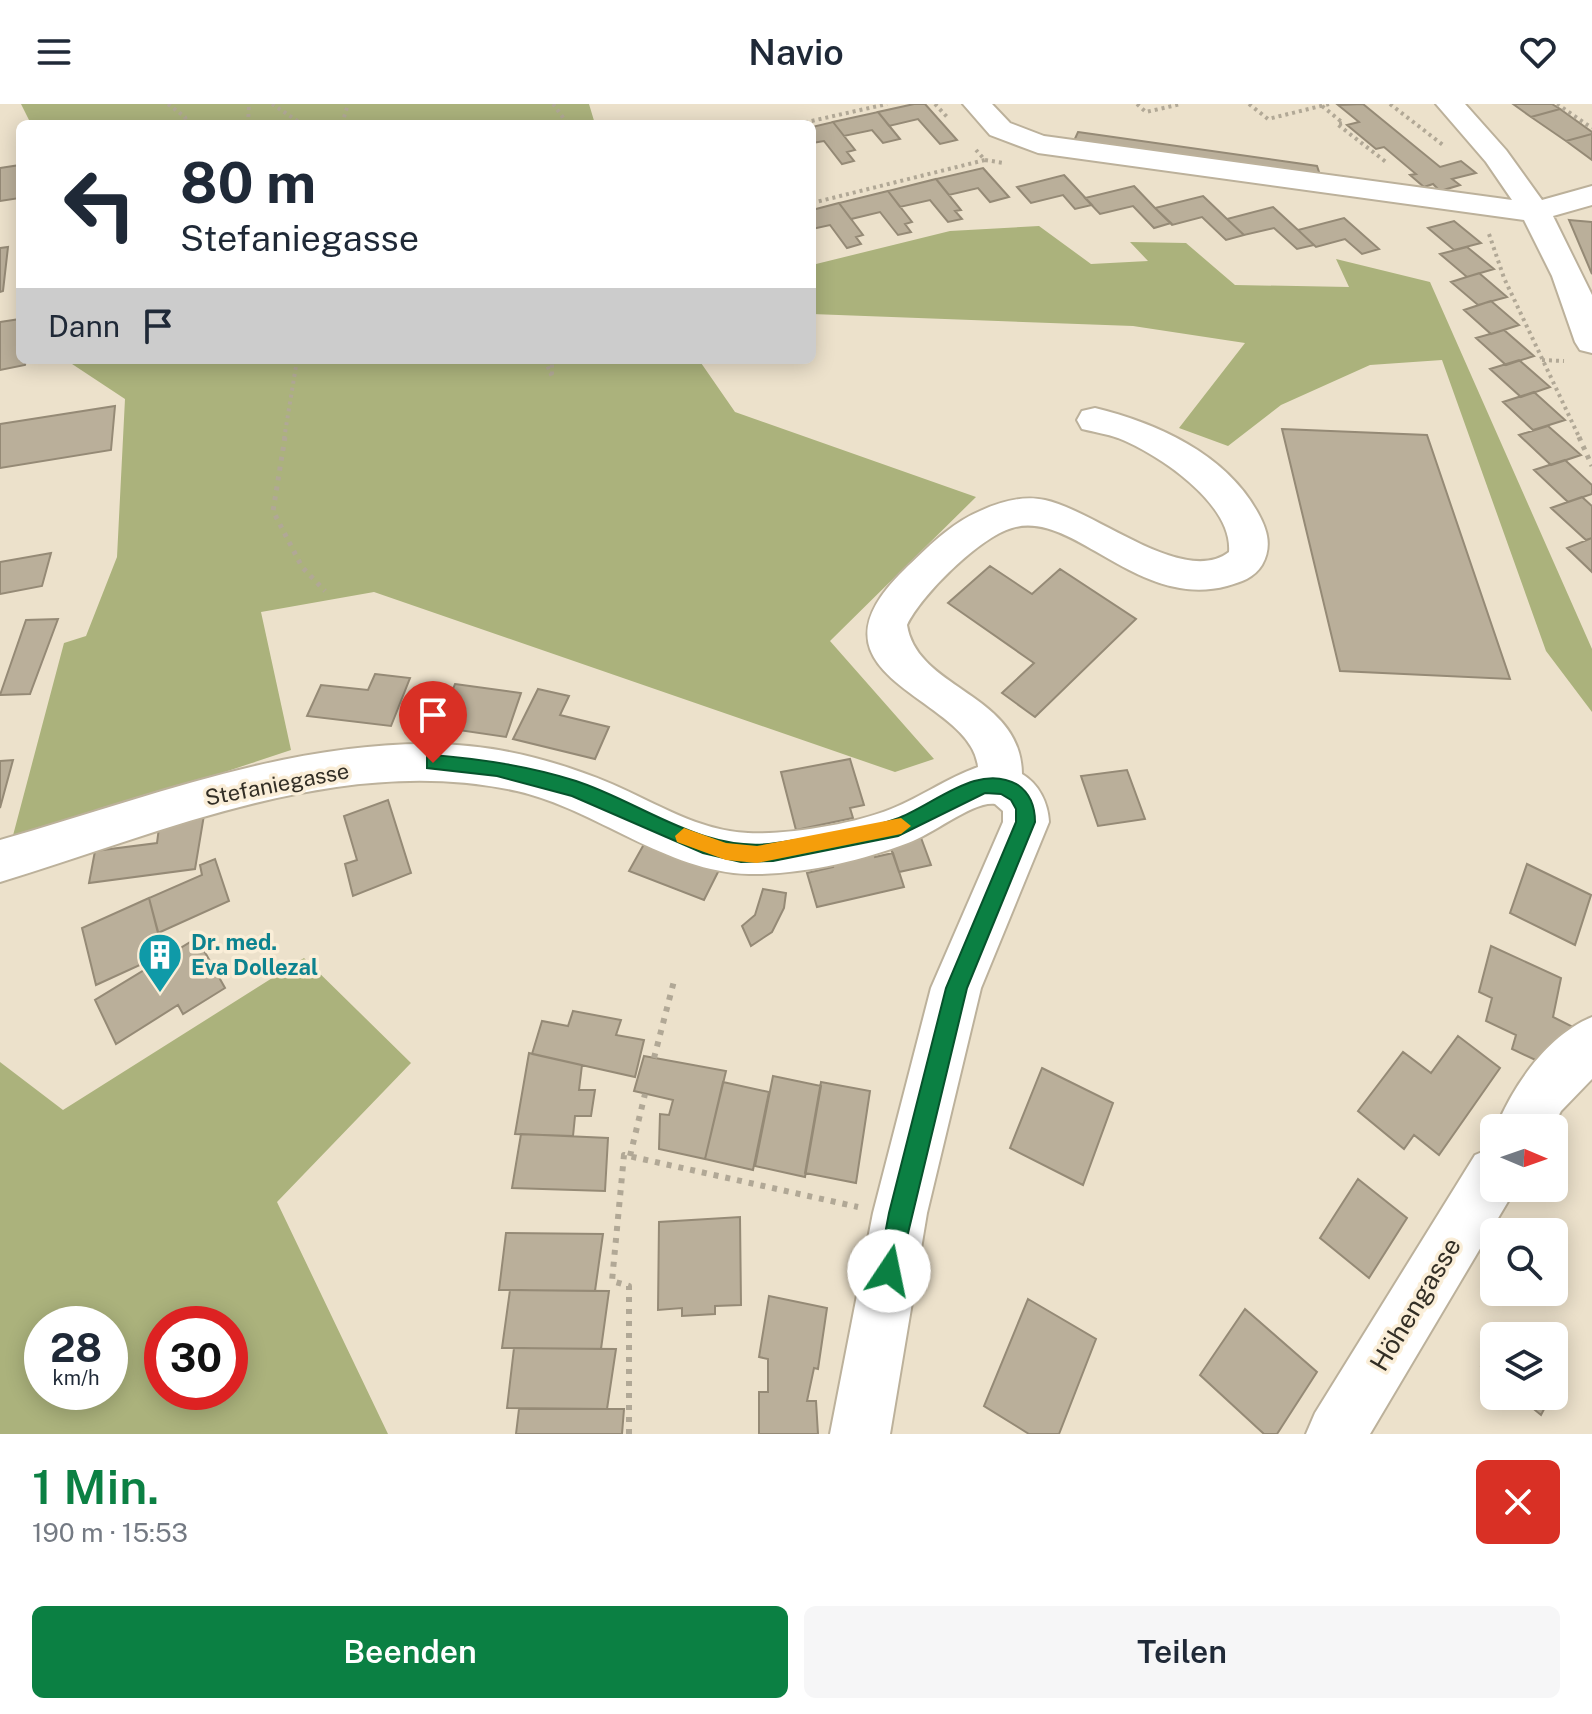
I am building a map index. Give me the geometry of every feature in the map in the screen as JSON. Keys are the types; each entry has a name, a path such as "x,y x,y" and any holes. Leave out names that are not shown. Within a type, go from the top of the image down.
{"street":[{"path":"977,104 1000,129 1038,144 1535,212 1592,195"},
{"path":"1450,104 1491,145 1535,212 1568,276 1592,342"},
{"path":"860,1434 900,1213 956,988 1027,817 1018,795 999,786 1001,763 987,732 899,662 888,634 895,606 976,528 988,520 1014,513 1056,516 1083,526 1150,565 1184,576 1219,574 1237,566 1249,553 1250,541 1242,516 1223,492 1162,445 1130,429 1095,420"},
{"name":"Stefaniegasse","path":"0,861 250,785 321,771 419,764 497,768 575,789 710,847 757,854 898,827 978,786 999,786"},
{"path":"1530,1114 1543,1093 1591,1047"},
{"name":"Höhengasse","path":"1336,1434 1480,1197"}],"path":[{"path":"168,104 186,120"},
{"path":"272,104 296,120"},
{"path":"816,120 887,104"},
{"path":"935,104 955,126"},
{"path":"1137,104 1146,112 1181,104"},
{"path":"1249,104 1268,119 1329,104"},
{"path":"1390,104 1453,152"},
{"path":"1557,104 1592,128"},
{"path":"1322,106 1343,123 1337,124 1413,184 1419,196"},
{"path":"1413,121 1421,120"},
{"path":"816,202 985,160 975,149"},
{"path":"1489,206 1488,226 1494,254 1592,466"},
{"path":"296,364 273,511 302,567 325,591"},
{"path":"547,364 552,377 552,364"},
{"path":"654,1058 674,981"},
{"path":"630,1156 645,1094"},
{"path":"629,1434 631,1398 626,1343 629,1286 612,1281 624,1155 860,1208"}],"green space":[{"path":"21,104 589,104 594,120 29,120"},
{"path":"1039,226 1091,264 1148,261 1130,242 1186,243 1235,285 1349,287 1336,259 1430,282 1592,649 1592,712 1546,651 1442,360 1370,365 1281,405 1228,446 1179,428 1245,343 1133,326 816,314 816,264 950,231"},
{"path":"72,364 702,364 735,412 976,497 830,641 934,759 895,772 374,592 261,612 291,750 11,843 64,643 86,636 117,557 125,399"},
{"path":"304,958 411,1063 277,1202 388,1434 0,1434 0,1062 63,1110"}],"building":[{"path":"925,104 957,140 940,144 918,119 889,126 878,112"},
{"path":"1363,104 1440,167 1461,161 1476,173 1452,179 1460,185 1440,191 1433,184 1424,187 1410,175 1416,174 1384,147 1376,149 1347,125 1359,122 1338,105"},
{"path":"1513,104 1552,104 1560,109 1531,117"},
{"path":"1560,109 1592,134 1566,141 1531,117"},
{"path":"878,112 900,139 883,143 872,130 844,136 833,122"},
{"path":"833,122 855,150 847,152 854,161 842,164 824,141 816,142 816,126"},
{"path":"1078,132 1317,166 1321,178 1073,143"},
{"path":"1592,134 1592,160 1566,141"},
{"path":"16,166 16,199 0,201 0,168"},
{"path":"983,168 1009,197 990,202 978,188 949,195 936,179"},
{"path":"1064,175 1092,205 1075,209 1063,195 1031,203 1017,187"},
{"path":"936,179 961,210 955,211 962,219 948,222 930,200 900,207 888,191"},
{"path":"1134,186 1171,223 1154,228 1133,206 1100,214 1085,198"},
{"path":"888,191 912,222 905,224 911,232 898,235 880,212 851,219 839,203"},
{"path":"1203,196 1244,235 1226,240 1202,217 1172,225 1155,208"},
{"path":"839,203 863,235 856,237 861,244 847,248 830,225 816,228 816,209"},
{"path":"1273,207 1314,245 1297,249 1274,228 1244,235 1227,219"},
{"path":"1344,218 1379,249 1362,254 1345,239 1316,247 1298,230"},
{"path":"1569,220 1592,222 1592,274"},
{"path":"1454,221 1481,243 1454,250 1428,228"},
{"path":"8,247 3,291 0,292 0,248"},
{"path":"1467,247 1494,269 1467,277 1440,254"},
{"path":"1479,273 1507,297 1478,305 1451,282"},
{"path":"1491,301 1519,325 1491,334 1464,310"},
{"path":"16,320 16,364 25,365 0,370 0,322"},
{"path":"1504,330 1534,356 1506,365 1476,338"},
{"path":"1519,360 1550,387 1521,397 1490,369"},
{"path":"1534,392 1565,420 1533,430 1503,402"},
{"path":"115,406 111,450 0,468 0,424"},
{"path":"1548,426 1581,455 1551,465 1519,435"},
{"path":"1282,429 1427,435 1510,679 1340,671"},
{"path":"1565,460 1592,485 1592,494 1568,502 1534,470"},
{"path":"1582,497 1592,506 1592,538 1586,540 1551,508"},
{"path":"1592,538 1592,572 1567,548"},
{"path":"51,553 42,586 0,594 0,562"},
{"path":"990,566 1032,594 1060,569 1136,619 1035,717 1002,693 1034,663 948,603"},
{"path":"58,619 30,694 0,695 26,620"},
{"path":"375,674 410,678 391,726 307,716 321,685 368,690"},
{"path":"455,684 521,693 506,737 438,727"},
{"path":"538,689 569,696 560,715 609,727 595,759 513,739"},
{"path":"850,759 864,805 850,808 853,818 796,830 781,772"},
{"path":"13,760 0,808 0,761"},
{"path":"1127,770 1145,819 1098,826 1081,776"},
{"path":"388,800 411,873 353,896 345,864 357,860 344,816"},
{"path":"204,815 195,869 89,883 95,851 157,843 160,820"},
{"path":"920,835 931,865 899,872 889,843"},
{"path":"648,837 722,864 704,900 629,871"},
{"path":"872,847 875,857 893,853 904,887 817,907 807,873 833,867 830,857"},
{"path":"215,859 229,901 158,933 149,898 202,875 200,865"},
{"path":"1527,864 1591,895 1575,945 1510,913"},
{"path":"763,889 786,893 784,908 772,932 751,946 742,926 755,915"},
{"path":"149,898 164,954 96,985 82,928"},
{"name":"Dr. med. Eva Dollezal","path":"197,938 225,988 183,1014 178,1005 116,1044 95,1000"},
{"path":"1491,946 1561,978 1553,1017 1575,1028 1542,1063 1512,1049 1516,1035 1486,1021 1492,998 1479,992"},
{"path":"573,1011 621,1020 616,1035 644,1040 635,1077 532,1054 542,1021 568,1026"},
{"path":"1458,1036 1500,1068 1439,1155 1414,1135 1404,1149 1358,1111 1403,1052 1431,1073"},
{"path":"529,1053 582,1065 579,1090 595,1090 591,1116 575,1116 573,1136 515,1134"},
{"path":"644,1056 726,1071 705,1159 659,1149 660,1114 669,1115 673,1100 634,1091"},
{"path":"1042,1068 1113,1103 1083,1185 1010,1148"},
{"path":"773,1076 821,1086 805,1177 755,1166"},
{"path":"723,1082 769,1092 753,1170 705,1159"},
{"path":"821,1082 870,1091 856,1183 805,1173"},
{"path":"521,1134 608,1138 605,1191 512,1188"},
{"path":"1358,1179 1407,1218 1369,1278 1320,1238"},
{"path":"740,1217 741,1305 715,1306 715,1314 682,1316 682,1308 658,1310 659,1222"},
{"path":"506,1233 603,1234 595,1291 499,1290"},
{"path":"510,1290 609,1291 601,1349 502,1348"},
{"path":"769,1296 827,1308 818,1369 814,1368 807,1401 816,1401 818,1434 759,1434 759,1392 768,1392 768,1359 759,1357"},
{"path":"1028,1299 1096,1339 1059,1434 1029,1434 984,1406"},
{"path":"1245,1309 1317,1372 1277,1434 1264,1434 1200,1375"},
{"path":"514,1348 616,1349 607,1409 507,1408"},
{"path":"519,1409 624,1409 622,1434 516,1434"}],"slow traffic":[{"path":"684,836 726,851 757,854 869,835 901,826"}],"place":[{"name":"Dr. med. Eva Dollezal","path":"160,994"}],"route":[{"path":"433,763 497,768 575,789 710,847 741,854 773,853 898,827 924,817 983,785 1004,786 1018,795 1026,808 1026,822 956,988 900,1213 889,1271"}]}
